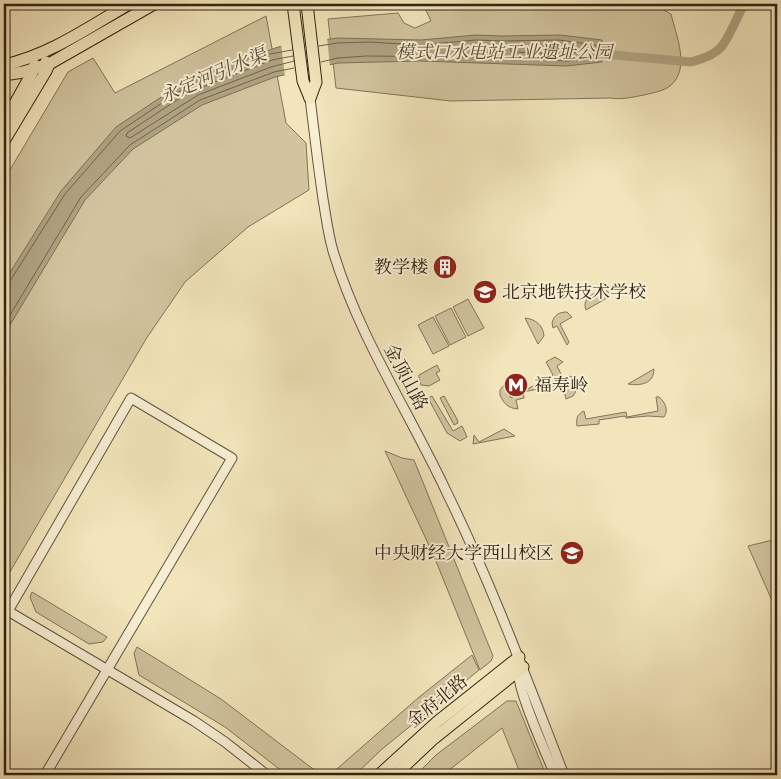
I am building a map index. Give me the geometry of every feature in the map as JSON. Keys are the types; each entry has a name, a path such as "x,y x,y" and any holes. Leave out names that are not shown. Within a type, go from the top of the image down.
{"main road":[{"path":"4,64 36,56 129,4"},
{"path":"4,75 50,64 154,4"},
{"path":"293,4 302,77 310,98"},
{"path":"307,4 316,82 310,98"},
{"path":"36,56 50,64"},
{"path":"4,123 34,69 36,56"},
{"path":"4,141 50,64"},
{"name":"金府北路","path":"379,775 437,722 520,665"},
{"name":"金府北路","path":"395,775 432,740 520,665"}],"street":[{"name":"金顶山路","path":"310,98 326,214 333,250 347,289 370,344 428,454 488,579 564,775"},
{"path":"45,775 106,669 232,458 131,398 6,614 106,669 194,721 225,742 267,775"},
{"name":"金顶山路","path":"520,665 524,696 555,775"}],"green space":[{"name":"模式口水电站工业遗址公园","path":"423,4 653,4 671,14 680,52 680,71 676,79 665,89 623,98 451,101 336,88 328,19 398,13 404,23 415,28 431,21"},
{"path":"266,16 286,123 306,143 309,190 248,227 185,282 146,339 4,582 4,180 68,72 93,58 115,93"},
{"path":"599,291 607,291 612,295 586,310 586,300"},
{"path":"468,299 484,328 468,336 453,307"},
{"path":"451,308 466,337 450,345 435,316"},
{"path":"567,312 572,317 560,324 569,342 567,345 557,326 553,328 552,323 557,314"},
{"path":"433,317 449,346 433,354 418,325"},
{"path":"525,318 535,321 542,329 544,336 538,344"},
{"path":"555,357 563,362 557,366 564,380 571,376 575,384 576,391 573,396 566,399 564,391 560,391 558,385 523,392 524,398 516,400 518,409 509,407 505,403 500,395 500,390 504,385 511,398 553,375 546,362"},
{"path":"437,365 440,371 436,373 440,380 429,386 421,385 419,375"},
{"path":"654,369 652,378 646,383 628,384"},
{"path":"432,396 453,431 462,426 467,437 460,441 447,433 428,398"},
{"path":"444,396 457,419 458,423 454,425 440,398"},
{"path":"656,397 659,397 666,406 664,417 626,418 625,416 599,420 599,424 577,426 578,417 584,411 586,419 626,412 627,417 658,411"},
{"path":"504,429 515,436 473,444 474,435 479,442"},
{"path":"385,451 402,458 414,460 493,656 491,661 480,670 433,554"},
{"path":"777,539 777,612 748,546"},
{"path":"32,592 107,637 103,642 89,644 36,612 30,597"},
{"path":"137,647 221,699 321,775 287,775 225,727 139,675 134,653"},
{"path":"472,655 479,670 381,750 355,775 330,775 418,698"},
{"path":"507,701 516,701 546,775 521,775 502,728 443,775 416,775 436,755"}],"water":[{"path":"476,35 560,35 602,40 602,62 566,66 420,61 338,63 275,77 202,105 133,149 85,200 4,335 4,282 61,191 116,127 184,82 278,47 337,38 421,40"}],"pier":[{"path":"327,37 330,67 285,77 281,44"}],"waterway":[{"name":"永定河引水渠","path":"592,53 691,62 699,60 712,54 722,46 744,4"}],"place":[{"name":"教学楼","path":"445,267"},
{"name":"北京地铁技术学校","path":"485,292"},
{"name":"福寿岭","path":"516,385"},
{"name":"中央财经大学西山校区","path":"572,553"}]}
